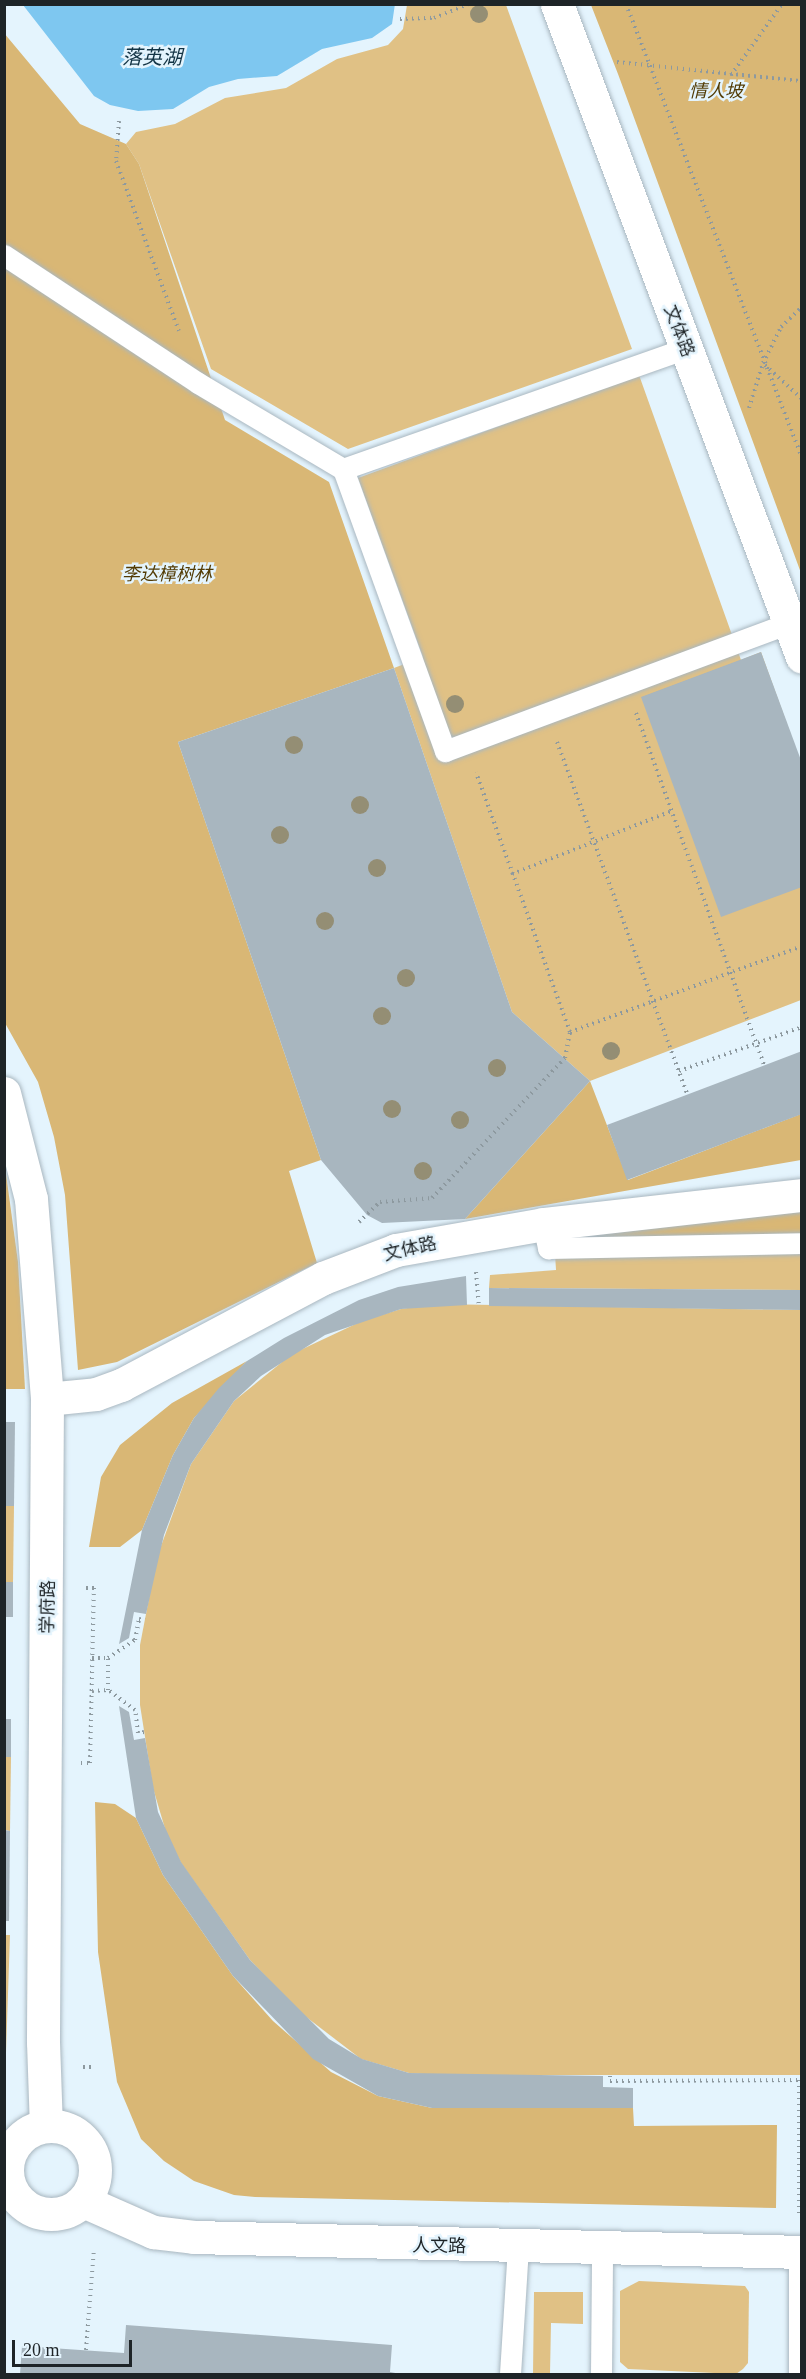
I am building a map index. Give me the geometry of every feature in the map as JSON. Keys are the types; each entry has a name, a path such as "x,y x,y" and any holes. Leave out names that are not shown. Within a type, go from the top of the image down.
{"street":[{"name":"文体路","path":"557,4 801,657"},
{"name":"学府路","path":"4,1093 39,1260 48,1399 43,2042 23,2134"},
{"name":"文体路","path":"48,1399 96,1394 120,1385 324,1278 375,1257 543,1224 801,1195"},
{"path":"76,2133 94,2157 90,2205 46,2214 21,2203 9,2192 7,2164 23,2134 76,2133"},
{"name":"人文路","path":"90,2205 153,2232 194,2237 602,2249 800,2242"}],"lane":[{"path":"5,255 198,383 343,470 445,751 789,623"},
{"path":"343,470 686,348"},
{"path":"543,1224 548,1248 801,1243"},
{"path":"799,2374 800,2242"},
{"path":"510,2374 518,2248"},
{"path":"601,2374 602,2249"}],"path":[{"path":"400,19 434,18 470,4"},
{"path":"626,4 801,458"},
{"path":"731,75 782,4"},
{"path":"576,55 650,66 801,81"},
{"path":"119,121 116,161 198,383"},
{"path":"747,416 763,363 781,327 801,307"},
{"path":"763,363 801,399"},
{"path":"626,684 764,1065"},
{"path":"546,714 687,1094"},
{"path":"367,1215 380,1202 432,1198 565,1058 570,1032 465,743"},
{"path":"512,874 672,812"},
{"path":"570,1032 801,946"},
{"path":"679,1071 801,1027"},
{"path":"479,1306 476,1271 487,1270"},
{"path":"79,1588 94,1588 90,1763"},
{"path":"92,1658 108,1658 135,1640 139,1619 145,1620"},
{"path":"108,1658 108,1690"},
{"path":"92,1691 108,1690 135,1710 138,1733 144,1732"},
{"path":"83,2067 95,2067"},
{"path":"610,2076 610,2081 800,2080 800,2242"},
{"path":"86,2350 90,2205"}],"shaded area":[{"path":"407,5 506,5 632,349 348,449 211,369 139,164 126,144 136,132 175,124 225,98 286,88 337,59 388,45 403,29"},
{"path":"639,375 741,660 761,652 801,763 801,1000 590,1081 512,1012 394,668 423,657 358,478"},
{"path":"801,1250 801,1290 489,1288 490,1275 556,1270 555,1254"},
{"path":"435,1304 801,1310 801,2075 436,2075 409,2073 361,2059 301,2013 250,1960 181,1863 166,1832 153,1788 140,1705 140,1645 157,1557 191,1464 234,1401 292,1354 362,1321 401,1309"},
{"path":"5,1506 14,1506 13,1582 5,1582"},
{"path":"5,1757 11,1757 10,1831 5,1830"},
{"path":"4,1935 10,1935 5,2082"},
{"path":"639,2281 745,2286 749,2292 748,2363 736,2374 628,2369 620,2362 620,2291"},
{"path":"534,2292 583,2292 583,2324 551,2323 550,2374 533,2374"}],"green space":[{"name":"情人坡","path":"591,5 801,5 801,573 618,74"},
{"name":"李达樟树林","path":"4,33 80,124 126,144 139,164 225,420 329,482 394,668 178,742 321,1160 289,1171 317,1263 117,1362 78,1370 65,1195 54,1137 38,1082 5,1023"},
{"path":"590,1081 628,1180 801,1114 801,1160 465,1219"},
{"path":"4,1159 18,1262 25,1389 5,1389"},
{"path":"801,1211 801,1237 554,1243 553,1235"},
{"path":"247,1361 194,1418 173,1455 142,1530 120,1547 89,1547 101,1477 120,1445 172,1403"},
{"path":"95,1802 115,1804 136,1818 163,1875 233,1976 273,2021 331,2072 378,2096 432,2108 633,2108 634,2126 777,2125 776,2208 255,2197 234,2195 194,2181 164,2161 141,2139 117,2082 98,1952"}],"water":[{"name":"落英湖","path":"395,4 392,24 372,38 322,49 277,76 238,79 209,87 173,109 138,111 110,105 94,96 23,5"}],"building":[{"path":"761,652 802,763 802,887 721,917 641,697"},
{"path":"394,668 512,1012 590,1081 465,1219 382,1223 367,1215 321,1160 178,742"},
{"path":"802,1051 802,1114 627,1180 607,1125"},
{"path":"466,1276 467,1305 401,1309 325,1335 261,1376 234,1401 191,1464 164,1535 146,1614 134,1612 129,1638 119,1644 142,1530 173,1455 194,1418 219,1388 247,1361 284,1338 359,1300 398,1287"},
{"path":"489,1288 802,1290 802,1310 489,1306"},
{"path":"4,1422 15,1422 14,1506 4,1506"},
{"path":"4,1582 13,1582 13,1617 4,1617"},
{"path":"119,1706 129,1712 134,1740 145,1738 158,1812 181,1862 250,1960 329,2039 362,2059 409,2073 603,2076 603,2087 633,2088 633,2108 432,2108 378,2096 313,2059 233,1976 163,1875 136,1818"},
{"path":"4,1719 11,1719 11,1757 4,1757"},
{"path":"4,1830 10,1831 9,1921 4,1921"},
{"path":"126,2325 392,2345 390,2372 401,2374 20,2374 22,2346 124,2353"}]}
